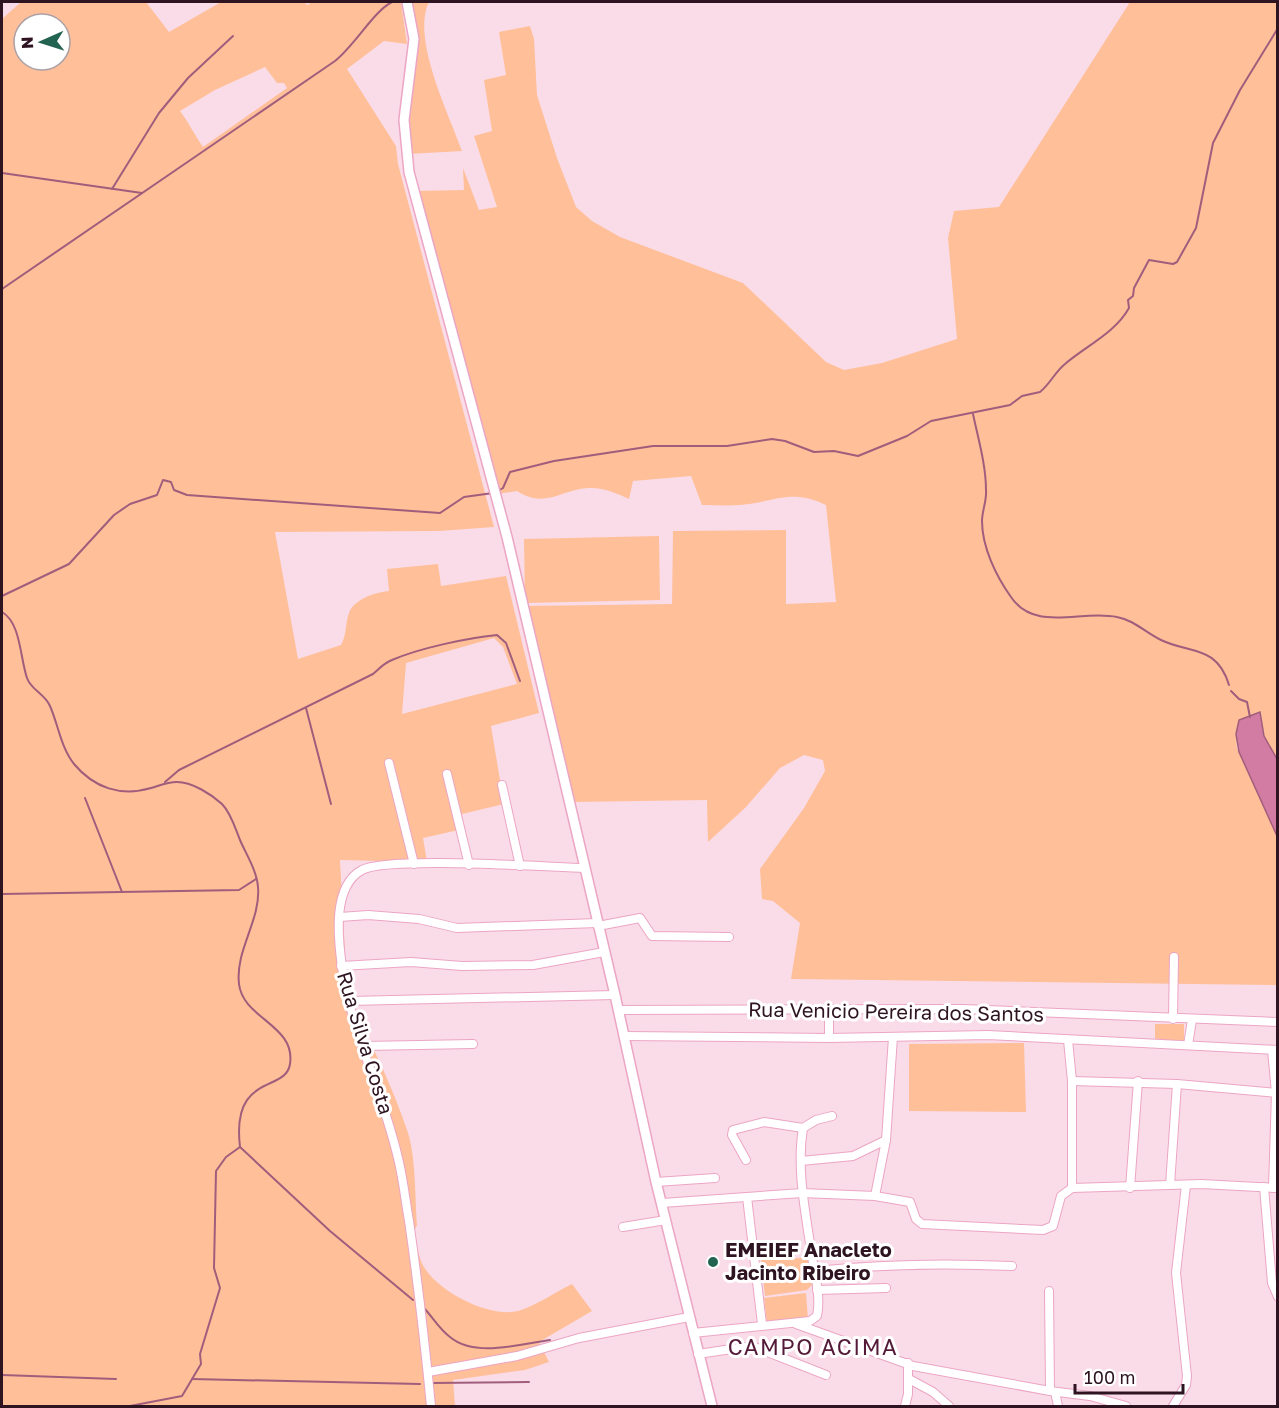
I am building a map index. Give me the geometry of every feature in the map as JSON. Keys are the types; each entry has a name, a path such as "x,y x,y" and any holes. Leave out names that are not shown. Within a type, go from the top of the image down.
{"main road":[{"path":"406,2 414,39 404,120 409,172 507,537 619,1010 656,1182 712,1407"}],"street":[{"path":"389,763 414,864"},
{"path":"447,774 470,865"},
{"path":"502,785 520,866"},
{"name":"Rua Silva Costa","path":"431,1407 417,1277 398,1157 349,1001 342,966 340,917 346,885 361,870 370,866 414,864 584,868"},
{"path":"340,917 368,915 419,919 457,928 598,925 640,918 652,936 729,937"},
{"path":"342,966 411,962 462,966 533,965 604,952"},
{"path":"1173,1019 1174,957"},
{"path":"349,1001 615,995"},
{"name":"Rua Venicio Pereira dos Santos","path":"619,1010 963,1009 1278,1022"},
{"path":"829,1010 829,1038"},
{"path":"1188,1045 1192,1020"},
{"path":"624,1036 829,1038 980,1035 1275,1050 1277,1093 1272,1188 1272,1283 1278,1297"},
{"path":"875,1196 886,1140 893,1037"},
{"path":"1068,1040 1072,1081 1072,1188"},
{"path":"364,1046 473,1044"},
{"path":"1072,1081 1177,1083 1277,1093"},
{"path":"1130,1188 1138,1082"},
{"path":"1170,1185 1177,1083"},
{"path":"746,1160 732,1135 733,1130 765,1122 803,1128 816,1120 832,1116"},
{"path":"693,1333 762,1324 810,1321 817,1316 815,1271 802,1193 803,1128"},
{"path":"801,1161 853,1156 886,1140"},
{"path":"656,1182 715,1178"},
{"path":"662,1203 802,1193 875,1196 910,1202 916,1219 922,1224 1043,1230 1053,1226 1061,1196 1072,1188 1186,1185 1272,1188"},
{"path":"1173,1407 1186,1385 1187,1376 1176,1273 1186,1185"},
{"path":"747,1197 762,1324"},
{"path":"623,1227 666,1220"},
{"path":"815,1271 866,1265 929,1263 1012,1266"},
{"path":"817,1290 886,1288"},
{"path":"1049,1291 1052,1392 1058,1407"},
{"path":"428,1372 517,1356 579,1338 689,1317"},
{"path":"792,1322 908,1364 1052,1392 1090,1396 1126,1407"},
{"path":"698,1354 752,1347 826,1375"},
{"path":"905,1407 909,1379 908,1364"},
{"path":"909,1379 933,1392 949,1407"}],"shaded area":[{"path":"21,2 146,2 169,32 221,2 303,2 308,5 311,2 401,2 407,44 384,41 347,69 396,146 398,164 494,527 439,531 275,532 298,659 341,645 352,608 366,597 389,591 387,569 438,564 441,586 506,576 539,713 491,726 504,804 462,814 463,829 423,838 427,862 340,860 348,1010 356,1019 373,1049 391,1087 408,1133 415,1179 417,1225 414,1231 422,1263 431,1276 453,1294 466,1301 493,1311 506,1312 525,1309 572,1284 592,1311 539,1342 549,1362 525,1370 453,1380 455,1406 2,1406 2,19","holes":["265,67 277,83 284,83 287,88 203,147 180,111 215,90","494,638 503,647 517,684 402,714 406,663"]},
{"path":"412,2 429,2 425,17 428,55 462,151 408,154 406,142 418,41"},
{"path":"1130,2 1277,2 1277,759 1264,736 1239,720 1236,735 1237,748 1277,836 1277,985 791,979 800,923 773,901 762,899 760,869 804,808 825,771 823,760 804,755 780,768 746,807 708,842 707,800 572,802 525,606 672,604 673,531 786,530 786,604 836,602 826,505 803,497 793,497 740,505 702,505 691,476 633,481 629,499 599,488 578,489 544,498 527,496 517,491 498,494 417,191 464,190 463,168 479,210 497,207 474,136 492,131 484,80 506,75 499,32 530,26 534,39 537,95 557,158 576,207 592,221 620,237 743,283 826,362 844,370 882,363 957,339 948,238 954,211 999,207"},
{"path":"659,536 660,600 525,603 524,539"},
{"path":"1260,712 1264,736 1277,759 1277,836 1239,752 1236,734 1239,720"},
{"path":"1155,1024 1184,1024 1184,1043 1155,1042"},
{"path":"1024,1043 1026,1112 909,1111 909,1044"},
{"path":"808,1258 812,1285 807,1290 765,1296 761,1259"},
{"path":"806,1293 808,1319 767,1323 764,1298"}],"waterway":[{"path":"2,289 335,61 378,13 392,2"},
{"path":"498,491 503,488 510,472 554,461 653,446 727,446 772,439 785,441 814,452 834,451 858,456 907,436 931,421 1010,405 1022,396 1040,392 1061,367 1108,332 1123,317 1129,308 1128,300 1133,296 1134,288 1149,260 1173,264 1177,262 1196,228 1213,143 1240,90 1278,28"},
{"path":"112,189 159,113 188,78 233,36"},
{"path":"2,173 142,193"},
{"path":"973,414 986,481 982,521 984,541 1000,580 1021,608 1046,617 1103,615 1123,619 1161,640 1210,657 1224,672 1229,685"},
{"path":"2,596 69,564 114,515 130,504 157,495 163,480 171,482 174,490 187,495 440,513 464,497 493,493"},
{"path":"2,612 13,624 27,678 48,702 66,751 82,772 99,785 119,791 140,791 173,782 189,784 218,800 232,821 253,869 258,887 256,911 241,959 239,984 250,1006 278,1031 290,1051 290,1064 286,1073 260,1088 243,1106 239,1123 240,1147"},
{"path":"165,782 179,770 373,674 389,661 416,651 497,635 506,643 520,681"},
{"path":"1231,691 1239,699 1247,702 1250,717"},
{"path":"306,708 331,804"},
{"path":"85,798 122,892"},
{"path":"2,894 239,890 256,879"},
{"path":"240,1147 330,1231 413,1300"},
{"path":"130,1406 182,1396 201,1364 200,1354 220,1288 214,1268 216,1171 226,1157 240,1147"},
{"path":"425,1309 446,1334 472,1347 498,1348 550,1340"},
{"path":"2,1375 116,1379"},
{"path":"192,1379 420,1384"},
{"path":"432,1383 529,1382"}],"place":[{"name":"EMEIEF Anacleto Jacinto Ribeiro","path":"713,1262"}],"district":[{"name":"CAMPO ACIMA","path":"813,1347"}]}
